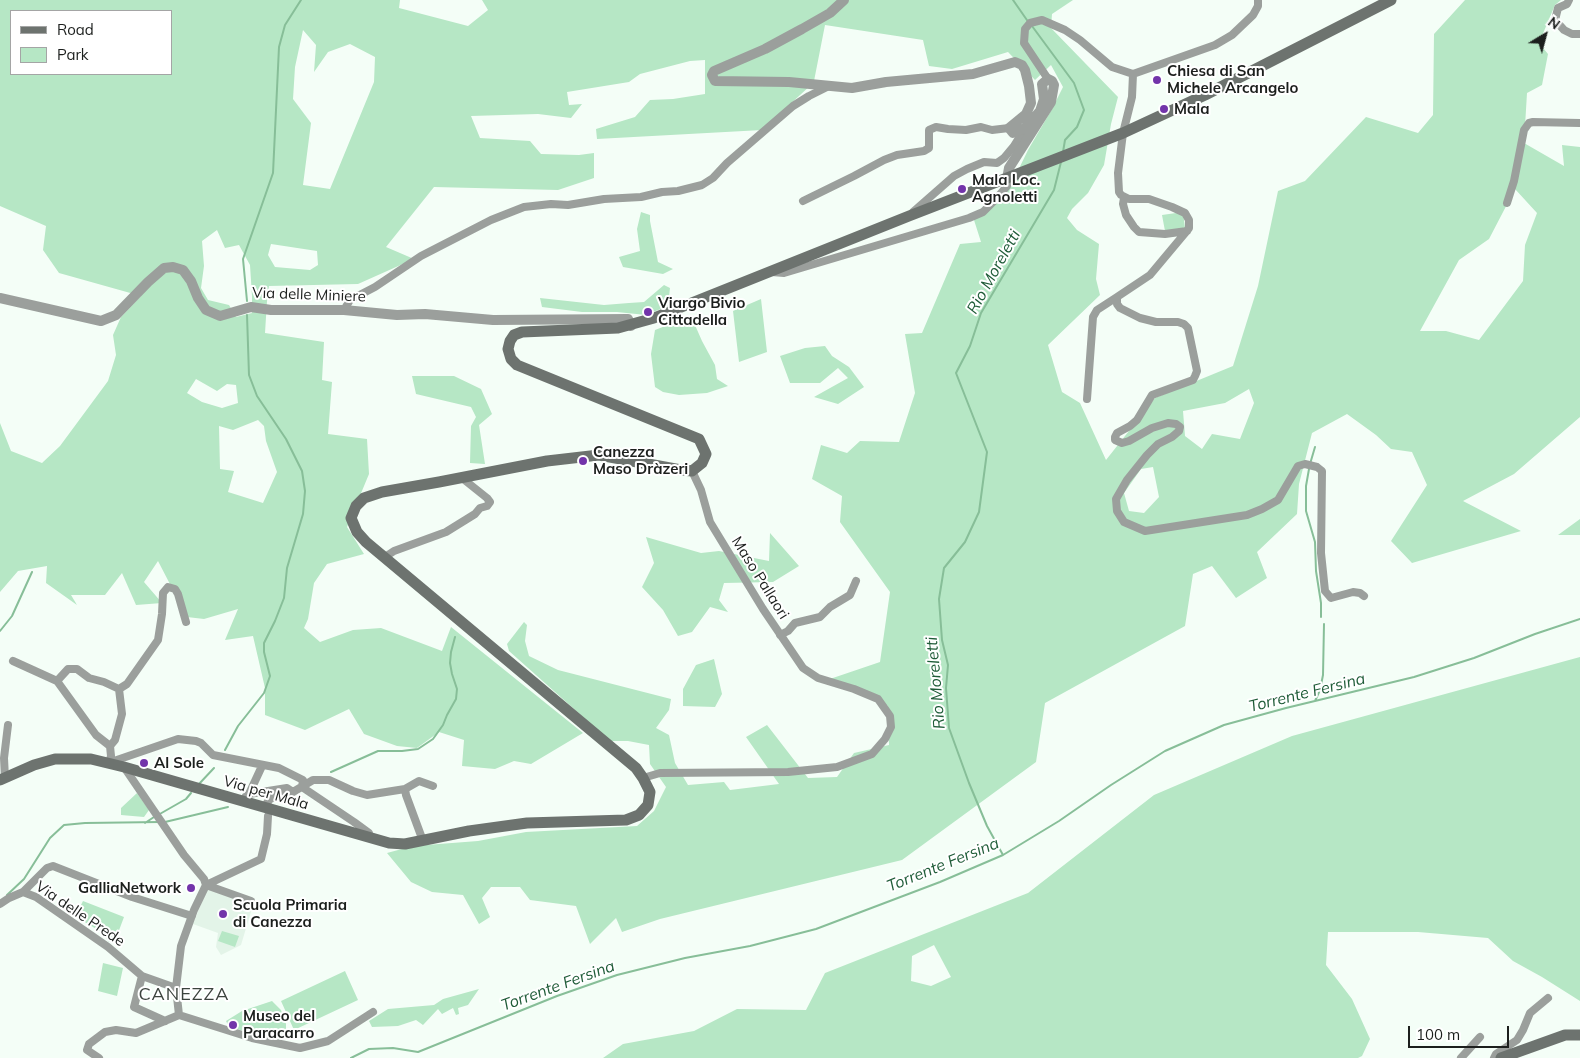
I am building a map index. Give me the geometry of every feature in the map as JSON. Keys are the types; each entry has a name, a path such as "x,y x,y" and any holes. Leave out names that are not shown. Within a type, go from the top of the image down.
{"main road":[{"path":"643,778 636,768 366,542 357,532 351,518 356,506 364,498 382,492 547,462 599,456 692,471 702,463 706,454 699,439 517,365 511,359 508,349 514,335 522,332 618,328 631,326 654,318 1123,133 1205,95 1390,0"},
{"name":"Via per Mala","path":"3,779 34,765 55,759 91,759 369,838 389,843 405,844 469,831 527,823 626,820 639,815 648,805 650,792 643,778"},
{"path":"1501,1058 1565,1035 1580,1035"}],"street":[{"path":"803,201 884,160 897,155 924,152 929,148 930,130 936,128 966,130 981,127 992,130 1009,128 1026,114 1031,103 1025,70 1022,65 1015,62 973,74 886,82 852,88 789,82 715,81 712,75 714,71 765,50 802,30 830,13 844,0"},
{"path":"770,272 784,273 969,218 983,212 996,200 1007,186 1009,168 1051,102 1054,85 1024,42 1025,29 1030,23 1042,20 1065,30 1112,67 1133,74 1215,45 1232,35 1253,16 1258,3 1268,0"},
{"path":"1569,0 1567,4 1558,8 1555,20 1572,34 1580,34"},
{"path":"1133,74 1132,97 1123,133 1117,176 1120,192 1124,198 1126,216 1139,232 1165,234 1187,231"},
{"path":"909,216 954,176 984,162 997,163 1004,158 1025,128 1040,111 1044,99 1042,84 1048,79"},
{"path":"344,310 350,300 375,287 421,256 491,220 524,207 641,197 702,185 713,178 793,106 830,85"},
{"path":"1507,203 1514,181 1524,130 1530,123 1580,123"},
{"path":"1009,128 1013,133 1025,128"},
{"path":"1087,399 1093,317 1097,310 1150,275 1187,231 1190,224 1185,213 1180,210 1154,200 1124,198"},
{"name":"Via delle Miniere","path":"0,298 101,321 116,315 164,268 173,267 183,270 206,310 220,316 251,307 271,310 344,310 397,315 425,314 487,320 628,319 631,326"},
{"path":"1116,297 1120,308 1140,318 1156,322 1178,322 1184,324 1188,328 1197,371 1196,376 1192,380 1152,395 1137,420 1117,433 1115,437 1118,442 1122,443 1152,428 1168,423 1176,424 1180,427 1179,431 1172,437 1158,444 1147,455 1120,489 1116,499 1117,511 1124,522 1145,531 1247,515 1278,500 1298,466 1304,464 1316,467 1322,471 1321,553 1325,591 1331,598 1353,592 1364,596"},
{"name":"Maso Pallaori","path":"692,471 701,490 710,522 780,635 788,631 795,623 820,617 830,607 850,595 856,581"},
{"path":"385,557 394,550 446,532 475,514 480,508 488,506 490,502 462,478"},
{"path":"119,689 127,684 158,640 163,593 168,587 175,588 186,622"},
{"path":"643,778 660,773 788,772 837,767 872,754 884,739 890,727 890,716 878,699 854,689 818,678 803,668 780,635"},
{"path":"13,661 57,681 96,735 110,746"},
{"path":"57,681 68,669 77,669 89,678 119,689"},
{"path":"109,763 111,756 110,746 115,740 122,714 119,689"},
{"path":"3,779 8,724"},
{"path":"109,763 178,739 201,743 213,755 279,768 303,780 302,787"},
{"path":"249,794 262,766"},
{"path":"124,767 184,856 204,879 206,885"},
{"path":"267,803 270,799 293,792 314,780 329,780 367,795 405,789 418,781 433,786"},
{"path":"302,787 369,833 369,838"},
{"path":"237,800 249,794 287,788 293,792"},
{"path":"405,789 423,841"},
{"path":"179,1015 176,988 181,946 192,916 206,885 260,859 267,834 268,816"},
{"path":"23,892 47,868 53,866 132,897 192,916"},
{"path":"206,885 251,901"},
{"name":"Via delle Prede","path":"0,904 23,892 36,897 108,947 142,976"},
{"path":"165,1021 134,1007 142,976 176,988"},
{"path":"1494,1058 1496,1054 1517,1040 1530,1013 1548,998"},
{"path":"99,1058 87,1050 89,1044 105,1032 116,1030 136,1033 179,1015 244,1036 300,1048 328,1040 373,1012"},
{"path":"1461,1058 1480,1036"}],"shaded area":[{"name":"Scuola Primaria di Canezza","path":"207,889 253,905 241,945 221,955 216,947 218,933 193,924"}],"green space":[{"path":"0,0 400,0 399,8 468,26 488,10 482,0 842,0 830,12 713,70 714,82 812,84 762,130 597,139 596,129 635,117 650,100 673,99 705,94 705,60 690,61 640,74 629,82 567,92 569,105 582,104 571,118 538,114 471,116 480,138 530,141 541,154 579,155 594,153 594,178 558,190 434,187 386,247 414,259 358,284 269,286 265,333 324,342 322,380 332,382 328,434 367,439 369,474 347,527 364,554 327,564 314,583 308,619 304,628 320,642 353,630 381,628 442,651 451,627 583,733 531,764 514,761 495,769 462,766 464,740 439,732 417,748 397,746 364,734 349,709 305,730 265,715 265,688 253,636 225,640 238,609 204,619 187,617 158,561 144,582 162,603 136,605 122,573 105,595 71,595 77,605 46,583 47,566 18,571 0,592 0,423 11,451 42,463 60,446 108,381 116,355 113,335 121,317 141,296 59,273 43,250 46,226 0,206","holes":["303,30 316,45 314,72 328,52 350,44 375,57 374,82 330,189 303,185 311,123 293,99 295,67","217,230 225,248 239,245 250,265 252,313 236,317 229,305 208,300 201,288 204,266 202,241","271,244 317,251 318,265 310,270 275,267 268,255","196,379 217,391 227,384 236,385 238,403 222,408 202,402 187,393","258,420 264,426 266,441 277,472 263,503 228,492 234,471 220,469 219,426 233,430"]},
{"path":"845,0 1073,0 1052,14 1051,28 1118,97 1104,165 1088,193 1072,209 1067,218 1077,230 1099,244 1096,279 1100,295 1048,345 1062,392 1080,403 1106,460 1155,398 1233,366 1258,286 1278,191 1305,181 1366,117 1418,133 1433,115 1434,34 1465,0 1561,0 1555,5 1539,43 1548,54 1542,85 1527,93 1524,143 1564,166 1562,145 1580,147 1580,417 1514,474 1463,501 1521,531 1412,563 1391,541 1427,485 1412,452 1391,449 1376,435 1347,414 1312,433 1299,484 1297,514 1257,552 1267,578 1236,598 1212,566 1193,574 1185,626 1045,703 1036,762 902,860 660,919 622,932 616,918 590,944 576,906 530,900 520,887 491,887 482,898 490,917 479,924 463,895 432,892 411,882 387,853 413,846 478,841 526,832 637,826 654,811 666,787 650,764 649,745 628,741 610,741 509,651 507,644 524,622 527,625 525,641 529,656 558,670 671,699 669,710 656,728 669,735 675,763 688,785 724,782 730,790 779,784 746,737 767,725 808,778 837,777 854,753 889,745 888,706 824,681 880,662 890,592 840,522 842,496 812,479 821,445 847,453 860,441 899,442 915,393 905,334 922,333 960,244 981,242 974,220 1012,183 1063,87 1051,65 1035,80 1008,52 952,69 929,66 923,40 825,25 814,81 733,81 713,75","holes":["1515,189 1537,213 1525,245 1523,281 1479,340 1446,331 1420,331 1459,260 1489,239","1249,389 1254,403 1240,439 1212,434 1202,449 1185,436 1183,411 1225,403","1153,467 1159,497 1144,513 1129,511 1124,493 1141,469"]},
{"path":"641,212 650,215 658,262 673,269 663,274 623,267 619,257 640,251 637,229"},
{"path":"1183,212 1185,228 1165,231 1162,215"},
{"path":"664,285 670,288 668,306 646,315 617,312 582,312 542,307 540,298 604,305 644,302"},
{"path":"761,299 767,352 739,362 733,311"},
{"path":"691,316 715,365 717,379 728,386 707,393 679,395 663,392 655,387 651,354 655,330"},
{"path":"825,346 832,356 849,367 864,387 838,404 814,397 848,378 838,368 820,383 790,383 780,356 805,348"},
{"path":"412,376 454,376 481,389 492,414 479,425 485,464 470,463 471,426 476,417 471,407 416,394"},
{"path":"1580,519 1580,535 1558,535"},
{"path":"770,533 799,566 773,582 724,583 719,600 728,612 710,607 692,632 678,636 663,610 642,587 654,563 646,537 701,553 719,551 769,561"},
{"path":"1580,657 1580,1001 1513,961 1488,938 1418,932 1328,932 1326,965 1352,999 1370,1039 1362,1056 1358,1058 603,1058 623,1044 694,1031 737,1009 806,1010 825,973 1028,893 1154,795 1292,736","holes":["934,945 951,977 931,986 911,981 912,956"]},
{"path":"714,659 722,694 715,707 683,706 683,689 696,665"},
{"path":"137,793 149,810 144,817 121,815 121,808"},
{"path":"83,901 124,917 118,933 114,932 109,942 103,933 78,918 73,912 74,910 78,911"},
{"path":"222,931 239,936 235,947 218,941"},
{"path":"103,963 123,968 117,996 98,991"},
{"path":"345,971 358,1000 294,1030 281,1001"},
{"path":"479,989 468,1005 458,1008 459,1014 456,1015 453,1008 442,1014 438,1009 423,1025 416,1020 398,1026 372,1027 369,1021 388,1009 434,1005 443,999"},
{"path":"272,1001 281,1010 286,1024 286,1037 281,1041 229,1027 226,1021 242,1011"}],"waterway":[{"path":"247,301 243,259 273,173 279,47 285,25 301,0"},
{"name":"Rio Moreletti","path":"1013,0 1029,23"},
{"name":"Rio Moreletti","path":"1032,26 1074,83 1084,110 1077,127 1065,140 1063,152"},
{"name":"Rio Moreletti","path":"1003,855 987,826 949,728 946,688 948,665 942,640 939,599 944,568 965,542 979,512 987,452 956,373 970,346 981,313 1054,190 1061,162"},
{"path":"225,750 238,726 264,693 270,676 264,652 264,643 284,598 287,568 303,514 305,491 302,471 286,439 257,396 249,375 247,315"},
{"path":"1310,464 1315,447"},
{"path":"1309,469 1306,486 1306,511 1315,542 1321,617"},
{"path":"0,631 12,616 32,572"},
{"name":"Torrente Fersina","path":"351,1058 369,1049 393,1048 418,1052 557,996 617,975 685,958 750,946 816,929 940,882 1003,855 1059,821 1165,751 1224,725 1414,677 1474,658 1580,619"},
{"path":"1315,701 1320,690 1323,675 1324,624"},
{"path":"331,772 378,751 418,749 433,739 443,725 456,699 457,689 450,663 455,637"},
{"path":"199,784 214,768"},
{"path":"158,815 186,799 191,793"},
{"path":"262,797 271,794"},
{"path":"165,822 228,807"},
{"path":"145,823 154,817"},
{"path":"7,895 24,879 50,838 64,825 160,822"}],"place":[{"name":"Chiesa di San Michele Arcangelo","path":"1157,80"},
{"name":"Mala","path":"1164,109"},
{"name":"Mala Loc. Agnoletti","path":"962,189"},
{"name":"Viargo Bivio Cittadella","path":"648,312"},
{"name":"Canezza Maso Dràzeri","path":"583,461"},
{"name":"Al Sole","path":"144,763"},
{"name":"GalliaNetwork","path":"191,888"},
{"name":"Scuola Primaria di Canezza","path":"223,914"},
{"name":"Museo del Paracarro","path":"233,1025"}],"district":[{"name":"CANEZZA","path":"184,995"}]}
